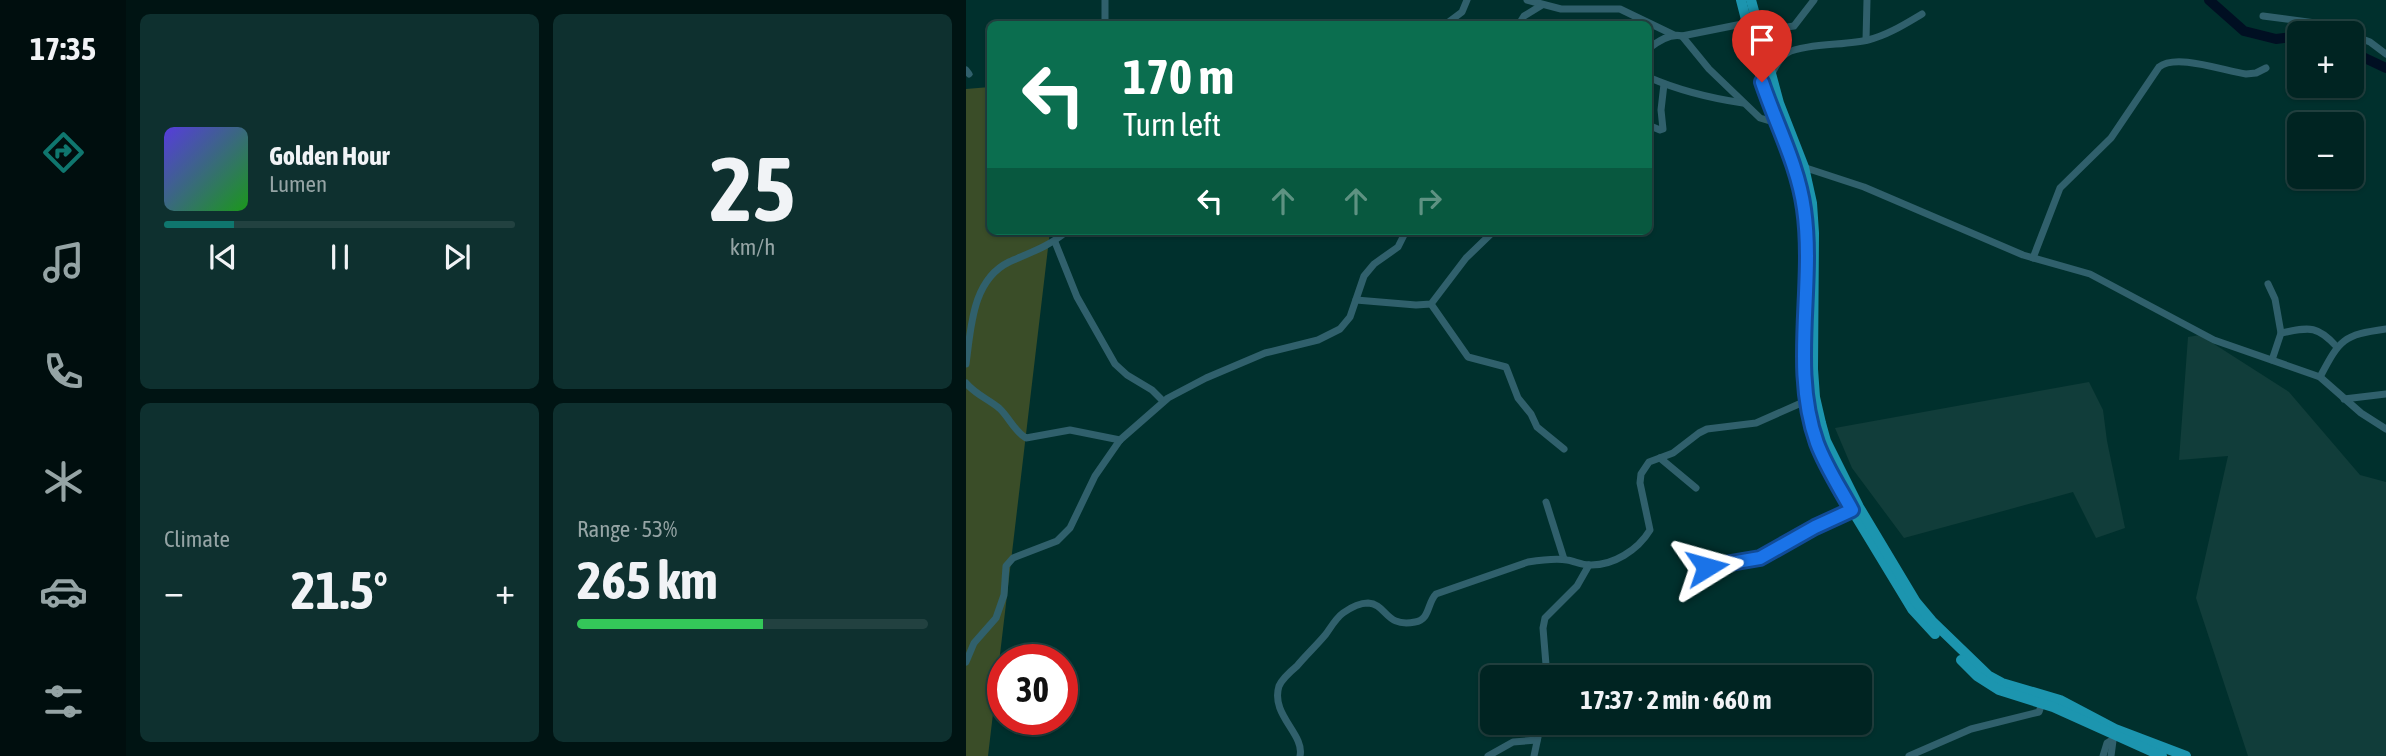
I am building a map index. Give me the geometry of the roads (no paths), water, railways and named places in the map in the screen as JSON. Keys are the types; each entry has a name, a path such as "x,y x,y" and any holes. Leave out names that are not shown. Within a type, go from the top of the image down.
{"main road":[{"path":"1741,0 1771,76 1783,124"},
{"path":"1751,0 1751,29 1762,82 1783,124 1812,202 1814,233 1811,399 1826,441 1856,508 1916,601 1939,628 1989,676 2043,700 2060,700 2114,735 2162,756"},
{"path":"2114,735 2186,756"}],"street":[{"path":"1105,0 1105,21"},
{"path":"1450,21 1462,12 1467,0"},
{"path":"1527,0 1562,9 1620,9 1647,21"},
{"path":"1652,46 1660,40 1678,35 1794,26 1814,0"},
{"path":"1866,40 1867,0"},
{"path":"1524,21 1542,5"},
{"path":"1771,76 1781,58 1788,52 1802,47 1866,40 1885,35 1922,13"},
{"path":"2263,16 2300,21"},
{"path":"1652,23 1678,35 1760,118 1783,124"},
{"path":"2364,40 2386,54"},
{"path":"2033,258 2062,186 2111,138 2159,67 2178,60 2246,74 2266,68"},
{"path":"1652,78 1676,90 1744,103"},
{"path":"1652,127 1663,129 1661,110 1664,84"},
{"path":"1799,166 1864,187 2033,258 2090,274 2214,340 2320,377 2361,413 2386,429"},
{"path":"966,363 982,285 1005,264 1055,242 1063,235"},
{"path":"966,662 974,643 996,618 1004,596 1006,566 1013,558 1058,541 1070,528 1095,476 1120,440 1163,401 1206,378 1265,353 1318,340 1340,329 1350,317 1364,276 1374,264 1398,247 1404,235"},
{"path":"1356,300 1431,304 1466,258 1490,235"},
{"path":"1055,242 1077,297 1115,364 1163,401"},
{"path":"2268,284 2275,299 2281,333 2272,360"},
{"path":"1431,304 1468,357 1506,367 1518,398 1531,414 1537,427 1564,449"},
{"path":"2281,333 2305,328 2317,329 2336,346"},
{"path":"2320,377 2336,346 2351,335 2386,329"},
{"path":"966,383 999,408 1020,435 1026,438 1070,430 1120,440"},
{"path":"2344,399 2386,394"},
{"path":"1300,756 1299,745 1281,715 1279,684 1340,614 1366,603 1378,607 1390,620 1397,623 1416,622 1423,619 1432,598 1441,591 1528,562 1564,559 1588,565 1614,560 1643,541 1650,530 1640,483 1641,474 1649,462 1674,453 1699,433 1756,423 1811,399"},
{"path":"1660,458 1696,488"},
{"path":"1546,502 1564,559"},
{"path":"1707,567 1760,558 1856,508"},
{"path":"1546,665 1543,628 1545,618 1577,586 1588,565"},
{"path":"1909,756 1970,729 2039,712 2043,700"},
{"path":"1534,756 1538,735"},
{"path":"2103,756 2107,743 2114,735"},
{"path":"2111,756 2114,735"},
{"path":"1488,756 1513,742 1537,740"}],"waterway":[{"path":"2209,0 2244,31 2276,39 2287,38"},
{"path":"2364,58 2386,68"}]}
